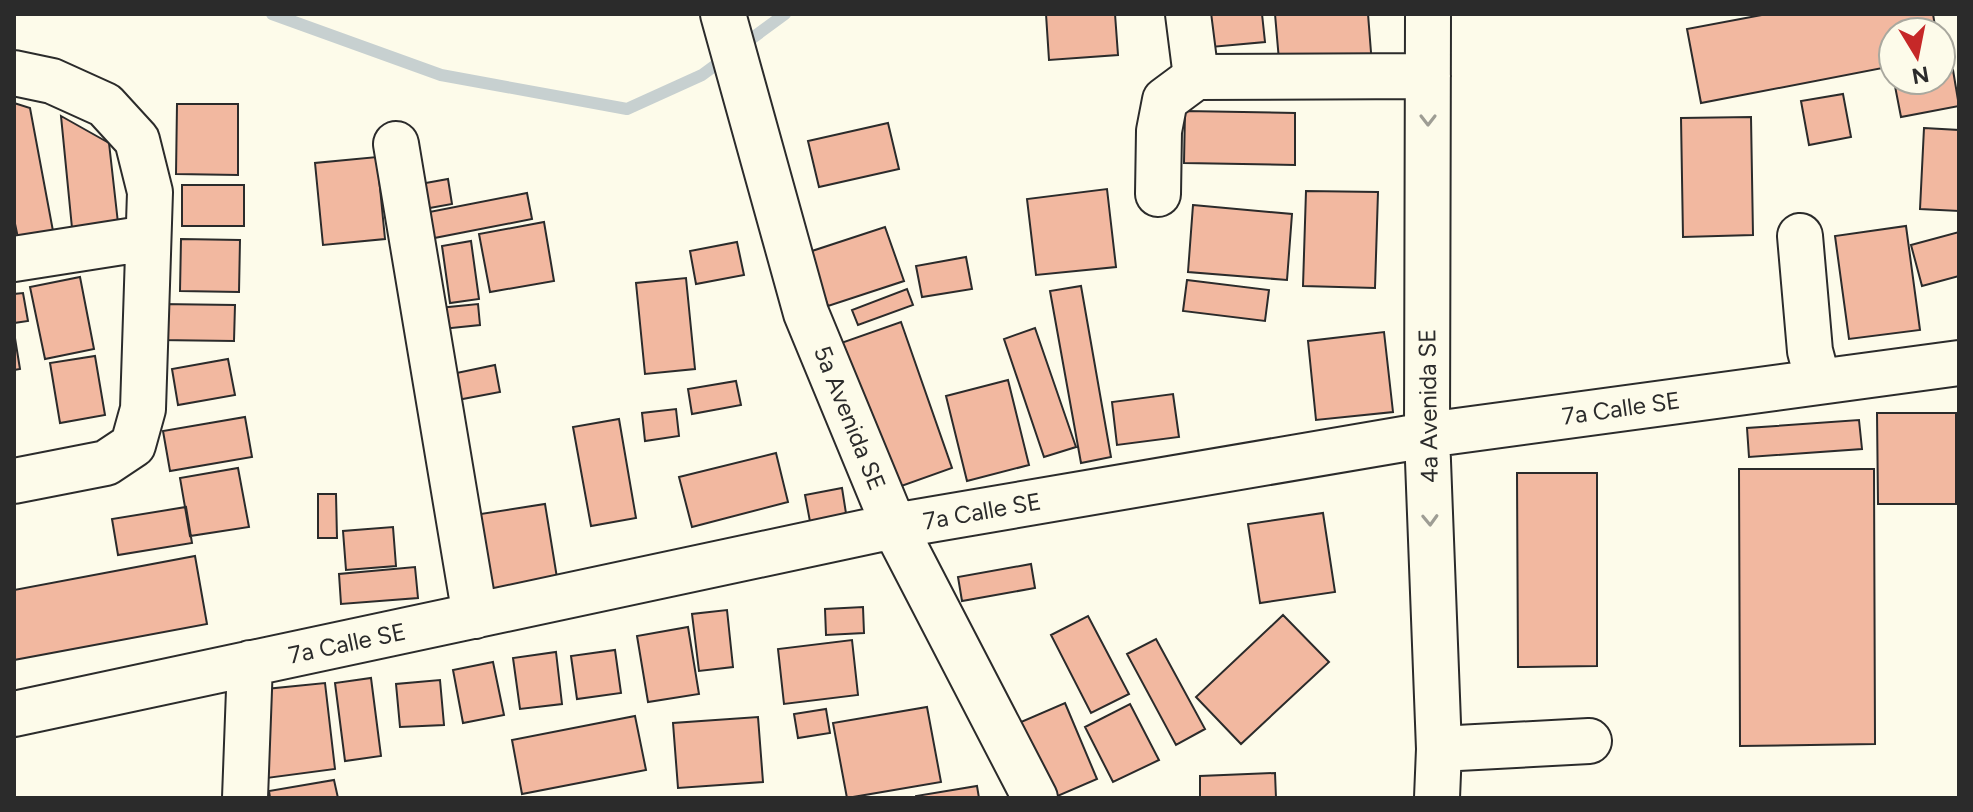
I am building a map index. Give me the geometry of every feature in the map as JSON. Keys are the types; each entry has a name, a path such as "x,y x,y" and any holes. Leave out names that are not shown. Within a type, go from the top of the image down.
{"street":[{"name":"5a Avenida SE","path":"723,14 806,313 894,526 1035,798"},
{"path":"1188,14 1196,77"},
{"name":"4a Avenida SE","path":"1428,14 1427,435 1439,749 1437,798"},
{"path":"14,73 52,81 105,105 137,140 150,192 143,409 133,445 106,463 14,481"},
{"path":"1158,194 1159,131 1165,100 1196,77 1428,76"},
{"path":"396,144 475,616"},
{"path":"1800,236 1810,351 1818,381"},
{"path":"14,259 148,238"},
{"name":"7a Calle SE","path":"14,714 894,526 1427,435 1959,363"},
{"path":"245,798 250,663"},
{"path":"1439,749 1589,741"}],"building":[{"path":"1046,14 1115,14 1118,55 1049,60"},
{"path":"1208,14 1262,14 1265,42 1211,47"},
{"path":"1275,14 1368,14 1372,65 1280,72"},
{"path":"1767,14 1933,16 1877,16 1877,69 1701,103 1687,29"},
{"path":"1843,94 1851,137 1809,145 1801,101"},
{"path":"1957,94 1959,106 1901,117 1897,96"},
{"path":"14,103 30,108 53,231 18,238 14,219"},
{"path":"177,104 238,104 238,175 176,174"},
{"path":"1185,111 1295,113 1295,165 1184,163"},
{"path":"61,116 109,143 118,223 72,228"},
{"path":"1751,117 1753,235 1683,237 1681,118"},
{"path":"888,123 899,169 819,187 808,141"},
{"path":"1924,128 1959,130 1959,211 1920,209"},
{"path":"377,157 385,239 323,245 315,163"},
{"path":"448,179 452,204 413,211 409,186"},
{"path":"182,185 244,185 244,226 182,226"},
{"path":"1107,189 1116,267 1036,275 1027,199"},
{"path":"1306,191 1378,192 1375,288 1303,286"},
{"path":"527,193 532,219 419,241 414,215"},
{"path":"1193,205 1292,214 1287,280 1188,272"},
{"path":"544,222 554,281 490,292 479,234"},
{"path":"1906,226 1920,330 1849,339 1835,236"},
{"path":"885,227 904,281 828,306 809,252"},
{"path":"1959,232 1959,276 1922,286 1911,245"},
{"path":"181,239 240,240 239,292 180,291"},
{"path":"471,241 479,299 450,303 442,246"},
{"path":"737,242 744,275 696,284 690,251"},
{"path":"966,257 972,289 922,297 916,266"},
{"path":"80,277 94,349 45,359 30,287"},
{"path":"686,278 695,369 645,374 636,283"},
{"path":"1187,280 1269,290 1265,321 1183,311"},
{"path":"1081,286 1111,457 1081,463 1050,291"},
{"path":"907,289 913,305 858,325 852,310"},
{"path":"23,293 28,321 14,323 14,294"},
{"path":"160,304 235,305 234,341 158,340"},
{"path":"478,304 480,325 442,329 439,308"},
{"path":"901,322 952,468 893,489 841,343"},
{"path":"1035,328 1076,447 1044,457 1004,339"},
{"path":"14,332 20,369 14,370"},
{"path":"1384,332 1393,412 1316,420 1308,341"},
{"path":"95,356 105,415 60,423 50,363"},
{"path":"228,359 235,395 178,405 172,369"},
{"path":"495,365 500,392 452,401 447,375"},
{"path":"1008,380 1029,465 967,481 946,396"},
{"path":"736,381 741,405 692,414 688,389"},
{"path":"1173,394 1179,437 1117,445 1112,402"},
{"path":"676,409 679,436 645,441 642,413"},
{"path":"1877,413 1956,413 1956,504 1878,504"},
{"path":"245,417 252,457 170,471 163,431"},
{"path":"619,419 636,518 591,526 573,427"},
{"path":"1859,420 1862,449 1749,457 1747,428"},
{"path":"776,453 788,502 692,527 679,477"},
{"path":"238,468 249,527 190,536 180,478"},
{"path":"1739,469 1874,469 1875,744 1740,746"},
{"path":"1517,473 1597,473 1597,666 1518,667"},
{"path":"842,488 848,526 812,532 805,495"},
{"path":"318,494 336,494 337,538 318,538"},
{"path":"545,504 558,584 487,595 474,515"},
{"path":"186,507 192,543 118,555 112,519"},
{"path":"1323,513 1335,592 1260,603 1248,524"},
{"path":"393,527 396,566 346,570 343,531"},
{"path":"195,556 207,624 14,660 14,590"},
{"path":"1031,564 1035,588 962,601 958,577"},
{"path":"415,567 418,598 341,604 339,574"},
{"path":"863,607 864,633 826,635 825,609"},
{"path":"727,610 733,667 699,671 692,614"},
{"path":"1283,615 1329,662 1241,744 1196,697"},
{"path":"1088,616 1129,694 1091,713 1051,635"},
{"path":"688,627 699,694 648,702 637,636"},
{"path":"1156,639 1205,729 1176,745 1127,654"},
{"path":"852,640 858,695 784,704 778,649"},
{"path":"615,650 621,693 577,699 571,656"},
{"path":"556,652 562,704 520,709 513,658"},
{"path":"493,662 504,715 463,723 453,670"},
{"path":"371,678 381,756 345,761 335,683"},
{"path":"440,680 444,725 400,727 396,684"},
{"path":"325,683 335,769 267,778 256,690"},
{"path":"1065,703 1097,779 1053,798 1021,722"},
{"path":"1130,704 1159,760 1113,782 1085,727"},
{"path":"927,707 941,782 847,798 833,723"},
{"path":"826,709 830,733 798,738 794,714"},
{"path":"635,716 646,770 522,794 512,740"},
{"path":"758,717 763,782 678,788 673,723"},
{"path":"1275,773 1276,798 1200,798 1200,776"},
{"path":"334,780 338,798 270,798 269,791"},
{"path":"977,786 979,798 916,798 916,796"}],"waterway":[{"path":"272,14 441,75 627,109 702,75 785,14"}]}
